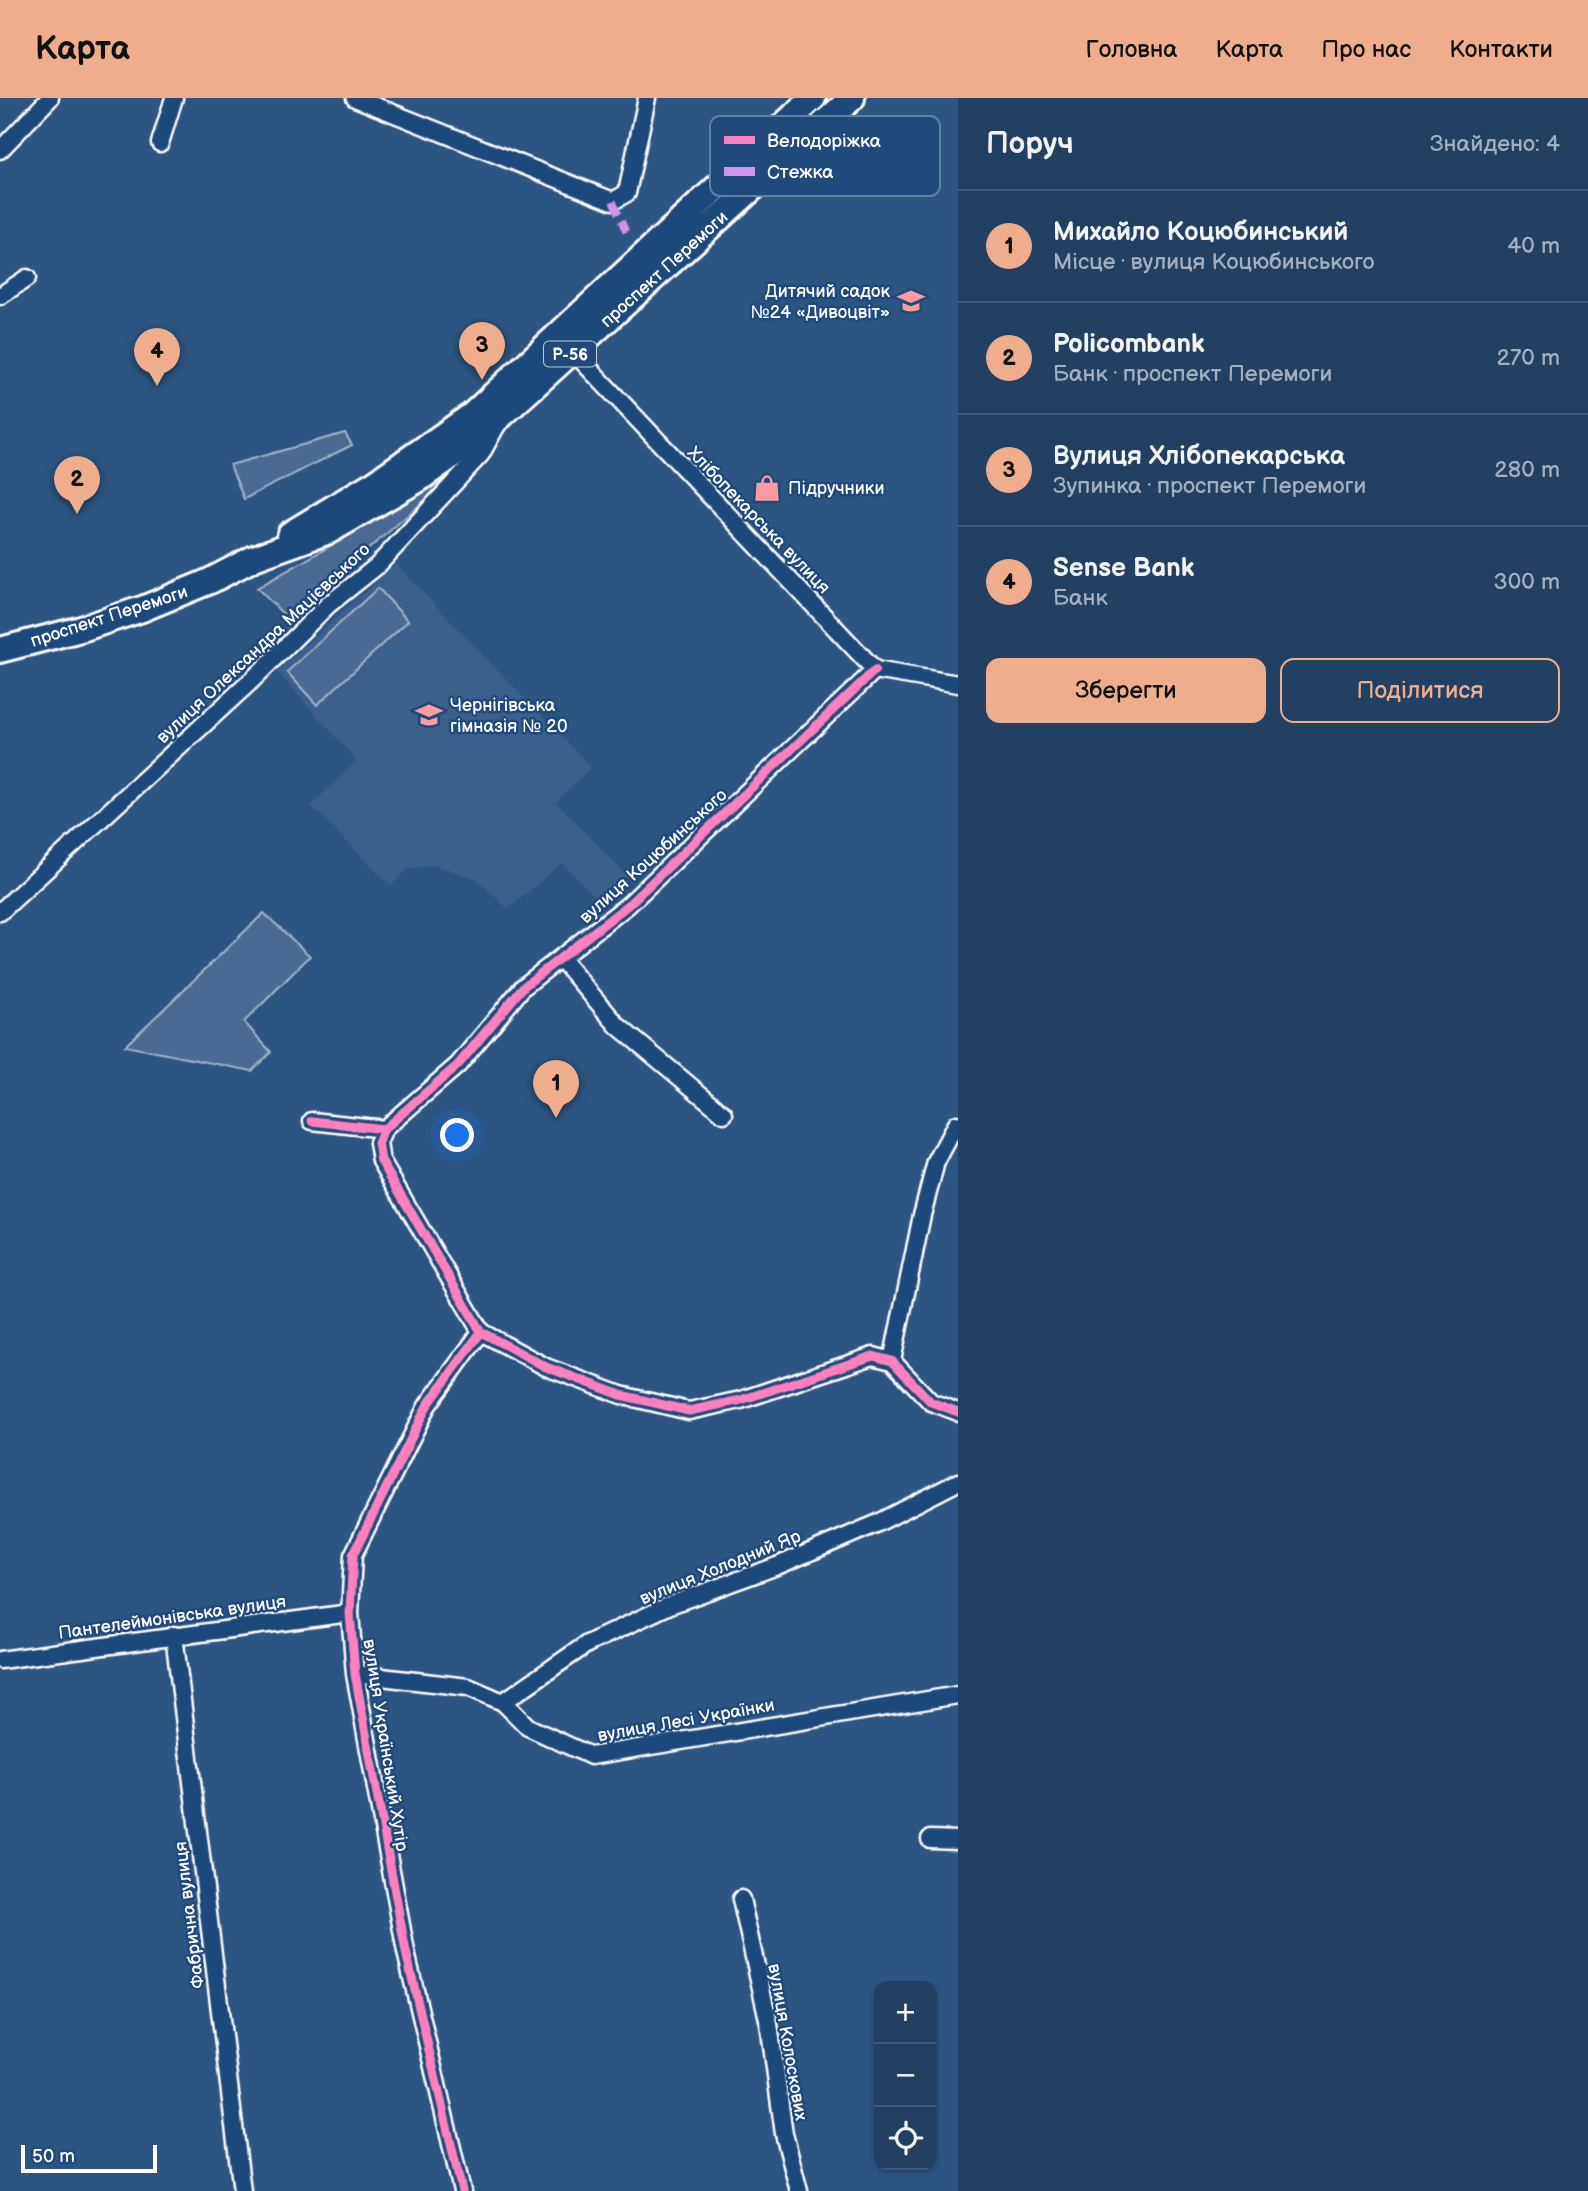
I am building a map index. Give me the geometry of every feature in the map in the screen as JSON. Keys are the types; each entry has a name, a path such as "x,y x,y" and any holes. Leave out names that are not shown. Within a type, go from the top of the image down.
{"main road":[{"name":"проспект Перемоги","path":"795,116 813,98"},
{"name":"проспект Перемоги","path":"831,116 852,98"},
{"name":"проспект Перемоги","path":"254,558 329,531 419,479 463,448 503,414 565,344 714,196"},
{"name":"проспект Перемоги","path":"0,650 81,629 142,609 210,581 254,558 376,482 472,415 565,344 738,196"}],"street":[{"path":"0,150 50,98"},
{"path":"160,142 174,98"},
{"path":"355,98 613,201 627,193 647,98"},
{"path":"0,296 27,278"},
{"name":"Хлібопекарська вулиця","path":"565,344 875,670"},
{"name":"вулиця Олександра Мацієвського","path":"0,912 251,681 328,605 377,566 481,454 503,414"},
{"path":"875,670 958,684"},
{"name":"вулиця Коцюбинського","path":"384,1129 458,1065 523,987 628,905 875,670"},
{"path":"561,959 618,1026 724,1114"},
{"path":"312,1121 384,1129 378,1143 381,1161 481,1332 547,1367 608,1391 689,1411 741,1400 873,1356 892,1361 931,1402 958,1412"},
{"path":"892,1361 922,1215 936,1162 956,1124"},
{"name":"вулиця Український Хутір","path":"462,2191 406,1952 355,1674 350,1613 353,1555 427,1406 481,1332"},
{"name":"вулиця Холодний Яр","path":"503,1702 587,1644 670,1605 776,1566 876,1524 958,1482"},
{"name":"Пантелеймонівська вулиця","path":"0,1660 350,1613"},
{"name":"Фабрична вулиця","path":"174,1635 242,2191"},
{"name":"вулиця Лесі Українки","path":"355,1674 468,1687 503,1702 528,1727 591,1756 958,1695"},
{"path":"930,1839 958,1840"},
{"name":"вулиця Колоскових","path":"741,1899 769,2024 784,2134 799,2191"}],"shaded area":[{"path":"345,433 352,445 244,499 230,465"},
{"path":"454,475 288,619 257,588"},
{"name":"Чернігівська гімназія № 20","path":"396,564 591,767 556,802 627,875 599,900 562,863 508,909 475,878 433,865 408,869 391,886 311,806 356,760 277,671"},
{"path":"378,588 408,621 317,705 287,672"},
{"path":"264,913 310,956 244,1022 271,1052 252,1071 125,1046"}],"marked path":[{"path":"613,201 626,232"}],"cycle path":[{"path":"312,1121 384,1129 458,1065 523,987 628,905 875,670"},
{"path":"384,1129 378,1143 381,1161 481,1332 546,1367 621,1395 689,1411 741,1400 873,1356 892,1361 931,1402 958,1412"},
{"path":"462,2191 406,1952 355,1674 350,1613 353,1555 427,1406 481,1332"}],"place":[{"name":"Дитячий садок №24 «Дивоцвіт»","path":"911,301"},
{"name":"Вулиця Хлібопекарська","path":"482,380"},
{"name":"Sense Bank","path":"157,386"},
{"name":"Підручники","path":"767,488"},
{"name":"Policombank","path":"77,514"},
{"name":"Чернігівська гімназія № 20","path":"429,715"},
{"name":"Михайло Коцюбинський","path":"556,1118"}]}
